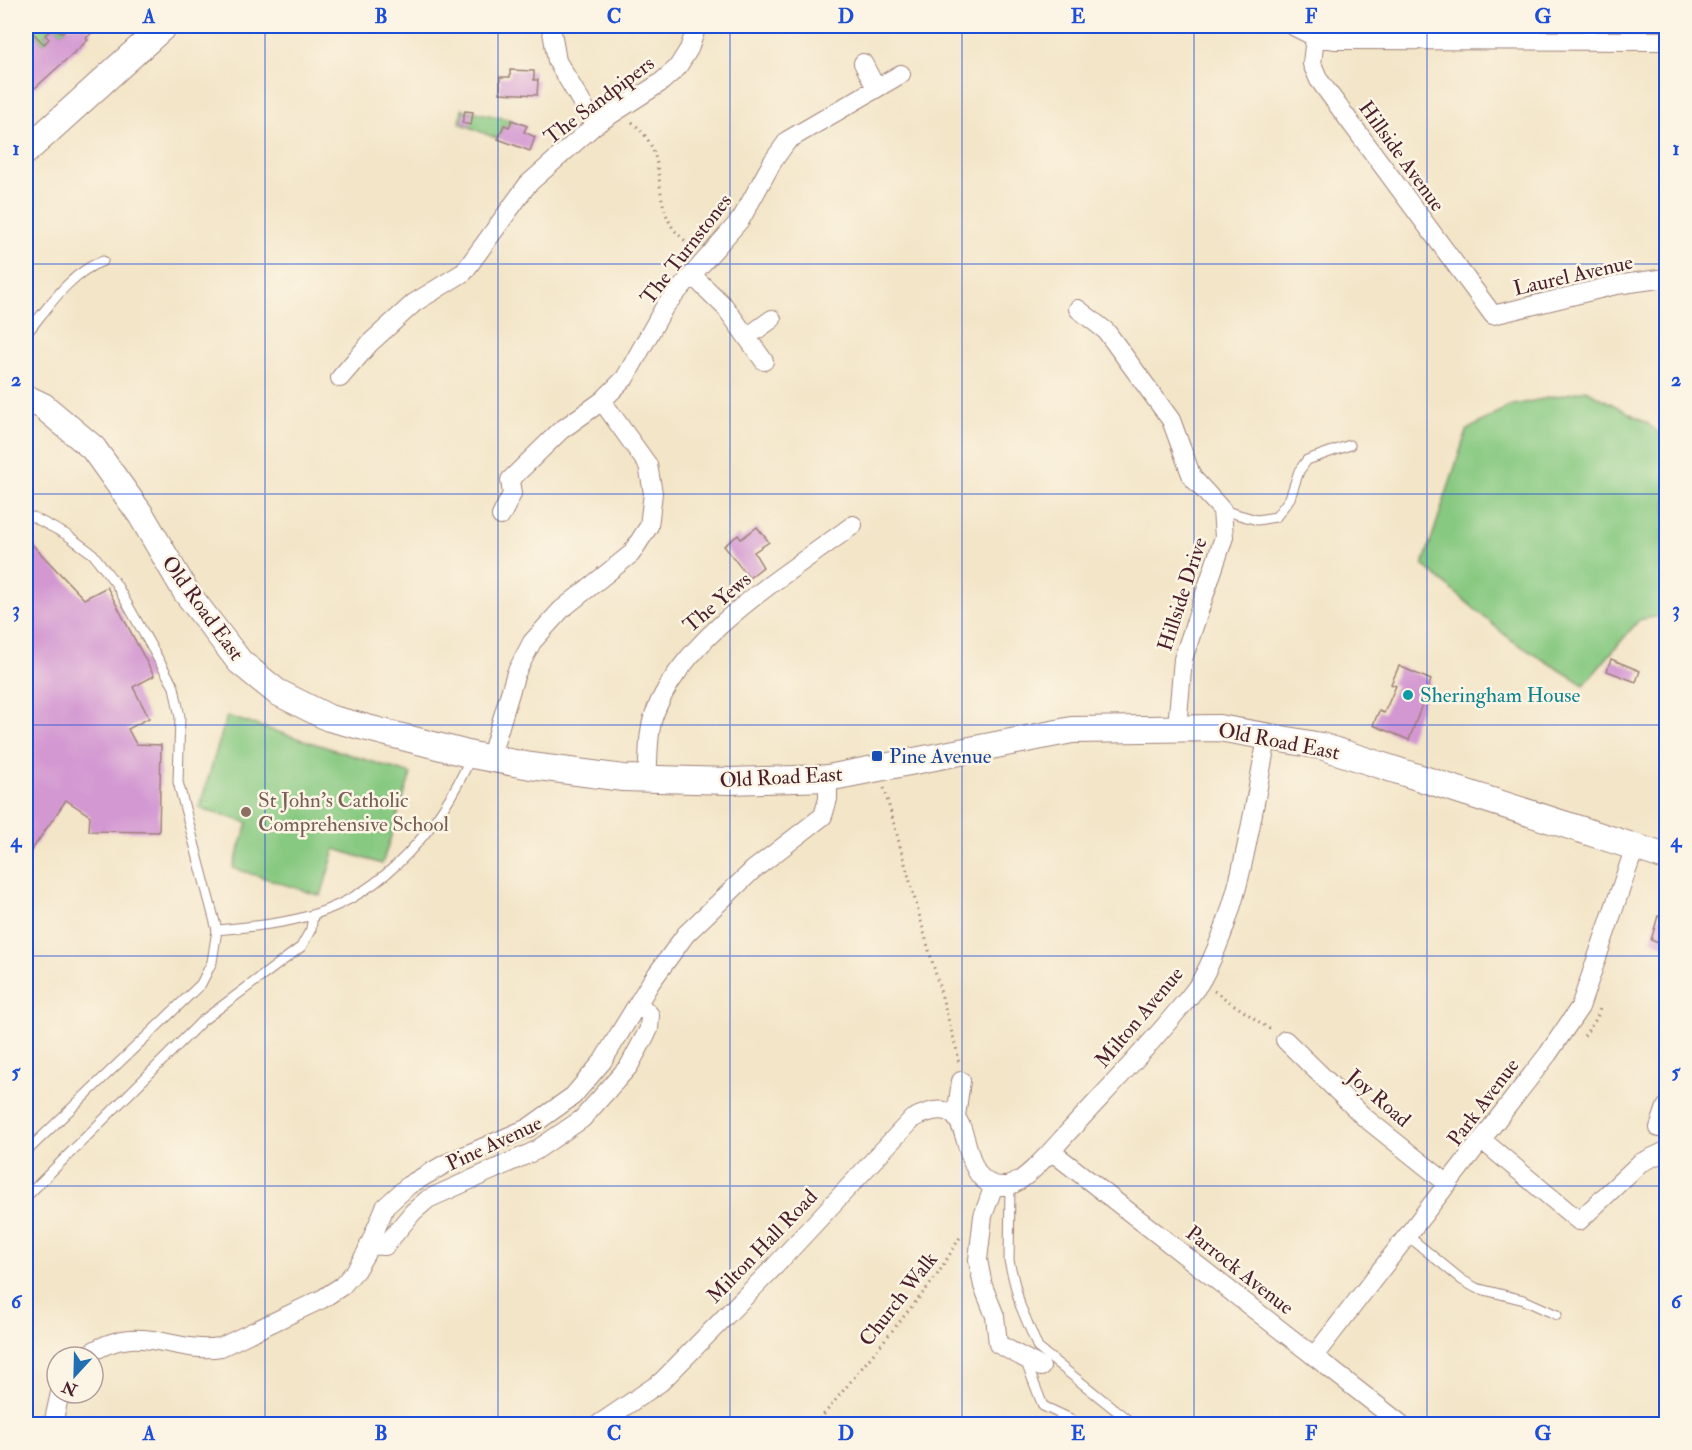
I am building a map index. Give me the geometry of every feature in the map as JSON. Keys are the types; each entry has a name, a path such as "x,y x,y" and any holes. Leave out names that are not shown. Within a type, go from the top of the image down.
{"main road":[{"path":"26,151 164,26"},
{"name":"Old Road East","path":"26,398 43,406 93,448 141,515 186,592 240,662 277,692 329,718 481,757 563,771 647,779 729,781 828,778 1072,730 1219,728 1268,734 1371,761 1666,858"}],"street":[{"path":"551,26 557,60 595,125"},
{"name":"The Sandpipers","path":"340,378 370,343 414,303 464,272 528,184 595,125 660,83 677,69 689,49 697,26"},
{"path":"1304,30 1336,40 1605,34 1666,41"},
{"name":"Hillside Avenue","path":"1304,30 1312,64 1319,80 1491,314"},
{"path":"863,63 876,87"},
{"name":"The Turnstones","path":"501,516 512,494 510,480 560,431 602,401 629,374 664,309 741,219 775,157 788,140 901,74"},
{"path":"692,275 725,307 764,361"},
{"name":"Laurel Avenue","path":"1491,314 1497,316 1616,285 1666,278"},
{"path":"1078,309 1106,331 1171,420 1192,477 1222,510"},
{"path":"747,337 772,319"},
{"path":"481,757 516,673 532,642 561,610 631,554 649,526 653,494 648,465 602,401"},
{"name":"Hillside Drive","path":"1177,727 1183,659 1224,537 1222,510"},
{"name":"The Yews","path":"647,779 653,716 684,661 713,629 852,525"},
{"name":"Milton Avenue","path":"1002,1185 1022,1178 1051,1150 1160,1032 1201,982 1231,909 1268,734"},
{"name":"Pine Avenue","path":"105,1346 136,1338 158,1339 202,1349 227,1345 336,1290 352,1275 369,1245 385,1207 409,1185 445,1164 528,1128 573,1096 602,1062 670,953 699,919 753,870 823,816 828,798 828,778"},
{"name":"Park Avenue","path":"1314,1356 1482,1140 1580,1007 1635,847"},
{"name":"Joy Road","path":"1285,1040 1364,1117 1448,1184"},
{"path":"961,1081 956,1116 976,1170 1002,1185 982,1220 978,1260 982,1286 995,1316 991,1341 1033,1362"},
{"path":"1659,1128 1666,1107"},
{"name":"Milton Hall Road","path":"599,1425 661,1382 775,1266 912,1119 934,1110 946,1110 956,1116"},
{"path":"1482,1140 1579,1221 1640,1163 1666,1151"},
{"name":"Parrock Avenue","path":"1051,1150 1401,1425"},
{"path":"53,1425 57,1405"}],"lane":[{"path":"26,334 70,281 89,266 103,261"},
{"path":"1222,510 1257,520 1276,517 1290,498 1299,471 1307,460 1350,445"},
{"path":"26,1152 201,984 212,962 217,930 178,782 180,717 174,687 116,584 93,554 67,535 33,517"},
{"path":"217,930 270,924 313,915 351,899 398,865 428,830 481,757"},
{"path":"26,1197 202,1021 301,947 311,929 313,915"},
{"path":"1002,1185 1009,1261 1020,1305 1038,1348 1133,1425"},
{"path":"1408,1236 1469,1284 1524,1300 1557,1315"},
{"path":"1033,1362 1042,1405 1071,1419 1074,1425"}],"path":[{"path":"617,109 647,136 659,167 664,206 670,225 696,250 710,255"},
{"path":"879,769 957,1051 961,1081"},
{"path":"1201,982 1285,1040"},
{"path":"26,1041 32,1043"},
{"name":"Church Walk","path":"816,1425 936,1277 953,1252 966,1226"}],"green space":[{"path":"28,26 54,26 45,35 49,39 44,44"},
{"path":"54,26 64,26 67,29 61,33"},
{"path":"462,109 512,120 509,127 504,125 498,139 460,123"},
{"path":"1586,390 1646,422 1666,439 1666,615 1639,620 1584,685 1511,640 1423,565 1467,430 1509,406"},
{"path":"227,716 411,774 382,864 335,849 321,896 233,868 248,823 199,808"}],"building":[{"path":"26,26 44,44 49,39 45,35 55,26 61,33 67,29 64,26 86,26 92,33 86,38 88,40 35,88 26,78 26,52 31,47 26,41"},
{"path":"510,70 534,71 534,80 538,80 537,95 500,93 500,77 510,77"},
{"path":"465,111 473,112 471,125 462,123"},
{"path":"512,120 527,126 524,132 535,137 530,151 498,139 504,125 509,127"},
{"path":"757,527 769,542 754,552 763,567 749,578 724,546 738,535 741,539"},
{"path":"26,538 84,599 107,587 154,676 133,687 149,718 128,729 136,744 161,745 159,832 89,831 90,816 66,800 29,854 26,851"},
{"path":"1611,659 1640,671 1636,682 1607,671"},
{"name":"Sheringham House","path":"1399,666 1431,680 1409,740 1373,725 1379,711 1384,713 1396,686 1391,684"},
{"path":"1658,916 1666,919 1666,946 1651,940"}],"place":[{"name":"Sheringham House","path":"1408,695"},
{"name":"Pine Avenue","path":"877,756"},
{"name":"St John's Catholic Comprehensive School","path":"246,812"}]}
